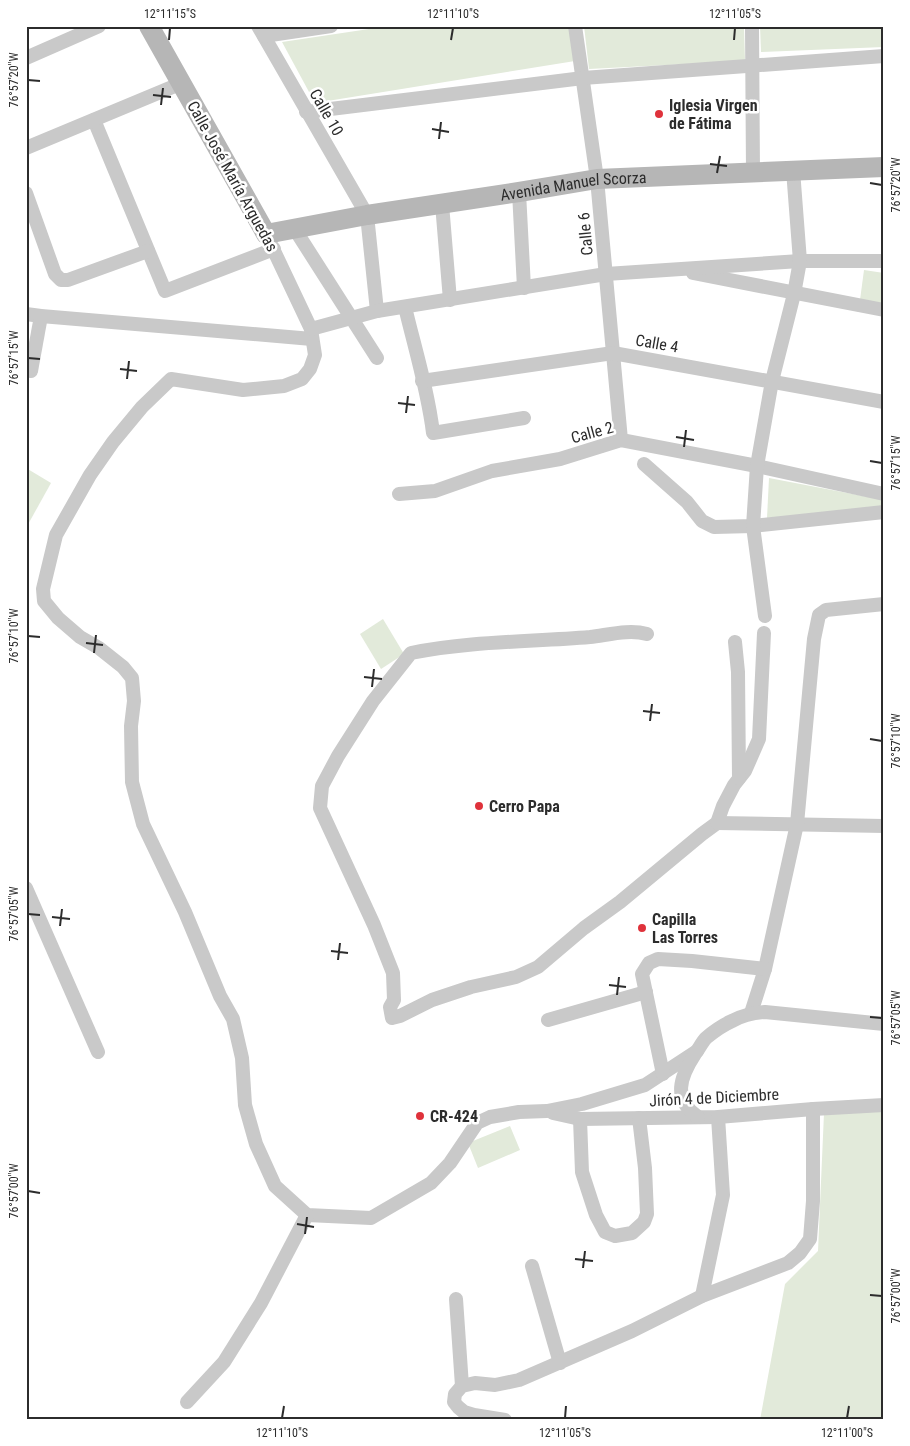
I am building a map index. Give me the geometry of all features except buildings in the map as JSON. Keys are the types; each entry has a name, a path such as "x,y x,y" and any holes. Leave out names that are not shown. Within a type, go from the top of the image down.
{"street":[{"path":"26,58 99,26"},
{"name":"Calle José María Arguedas","path":"149,26 270,242 312,334"},
{"path":"261,31 331,26"},
{"name":"Calle 6","path":"575,26 597,179 621,440"},
{"path":"752,26 753,173"},
{"name":"Calle 10","path":"261,31 367,215"},
{"path":"306,112 583,78 884,56"},
{"path":"26,148 182,83"},
{"path":"94,120 165,291 270,242"},
{"name":"Avenida Manuel Scorza","path":"270,242 294,228 597,179 884,167"},
{"path":"766,616 753,526 757,466 772,381 794,294 800,261 793,170"},
{"path":"26,192 55,274 60,280 68,280 148,251"},
{"path":"519,192 524,288"},
{"path":"442,204 450,300"},
{"path":"367,215 377,311"},
{"path":"294,228 377,358"},
{"path":"26,314 312,334 350,318 377,311 606,274 800,261 884,261"},
{"path":"673,270 884,310"},
{"path":"406,307 422,381 430,405 433,433 524,418"},
{"path":"31,371 41,316"},
{"path":"312,334 315,355 310,369 302,379 284,386 244,390 171,379 142,407 113,442 90,475 56,535 43,589 44,601 58,618 80,638 99,648 123,667 132,678 134,701 130,726 132,782 143,824 185,912 220,996 233,1019 242,1058 245,1105 256,1144 275,1186 307,1215 371,1218 431,1183 450,1163 477,1123 490,1117 519,1112 547,1111 582,1104 645,1085 697,1051"},
{"name":"Calle 4","path":"422,381 613,353 884,402"},
{"name":"Calle 2","path":"399,494 435,492 492,471 560,459 621,440 757,466 884,494"},
{"path":"644,464 688,502 702,520 714,527 753,526 884,512"},
{"path":"751,1014 765,969 798,824 814,639 819,615 826,610 884,604"},
{"path":"647,634 639,631 590,637 446,646 410,653 373,701 338,756 322,786 320,808 374,926 393,973 394,1000 390,1008 392,1018 432,1000 472,987 516,977 538,967 584,928 620,902 717,823 723,806 745,771 759,739 764,633"},
{"path":"735,642 738,672 739,778"},
{"path":"717,823 884,826"},
{"path":"26,888 98,1052"},
{"path":"664,1074 642,974 649,963 658,959 765,969"},
{"path":"548,1020 646,992"},
{"path":"698,1117 688,1110 683,1100 681,1081 705,1039 731,1021 751,1014 765,1012 884,1024"},
{"name":"Jirón 4 de Diciembre","path":"547,1111 580,1119 718,1117 884,1105"},
{"path":"504,1420 464,1412 454,1402 455,1394 462,1386 475,1383 495,1385 519,1380 660,1318 702,1296 788,1263 800,1254 810,1239 813,1201 813,1109"},
{"path":"702,1296 723,1195 718,1117"},
{"path":"580,1119 582,1172 596,1215 605,1232 615,1236 632,1233 644,1222 647,1214 645,1168 639,1118"},
{"path":"187,1402 224,1362 261,1302 307,1215"},
{"path":"532,1266 560,1363"},
{"path":"456,1299 462,1386"}],"green space":[{"path":"389,26 570,26 575,61 315,103 282,42"},
{"path":"584,26 744,26 745,61 589,69"},
{"path":"760,26 884,26 884,47 761,52"},
{"path":"864,270 884,273 884,304 860,300"},
{"path":"26,468 51,483 26,528"},
{"path":"769,478 884,500 884,507 767,518"},
{"path":"383,619 404,654 381,669 360,634"},
{"path":"884,1110 884,1420 760,1420 785,1284 818,1251 824,1113"},
{"path":"510,1126 520,1150 478,1168 468,1143"}],"place":[{"name":"Iglesia Virgen de Fátima","path":"659,114"},
{"name":"Cerro Papa","path":"479,806"},
{"name":"Capilla Las Torres","path":"642,928"},
{"name":"CR-424","path":"420,1116"}]}
